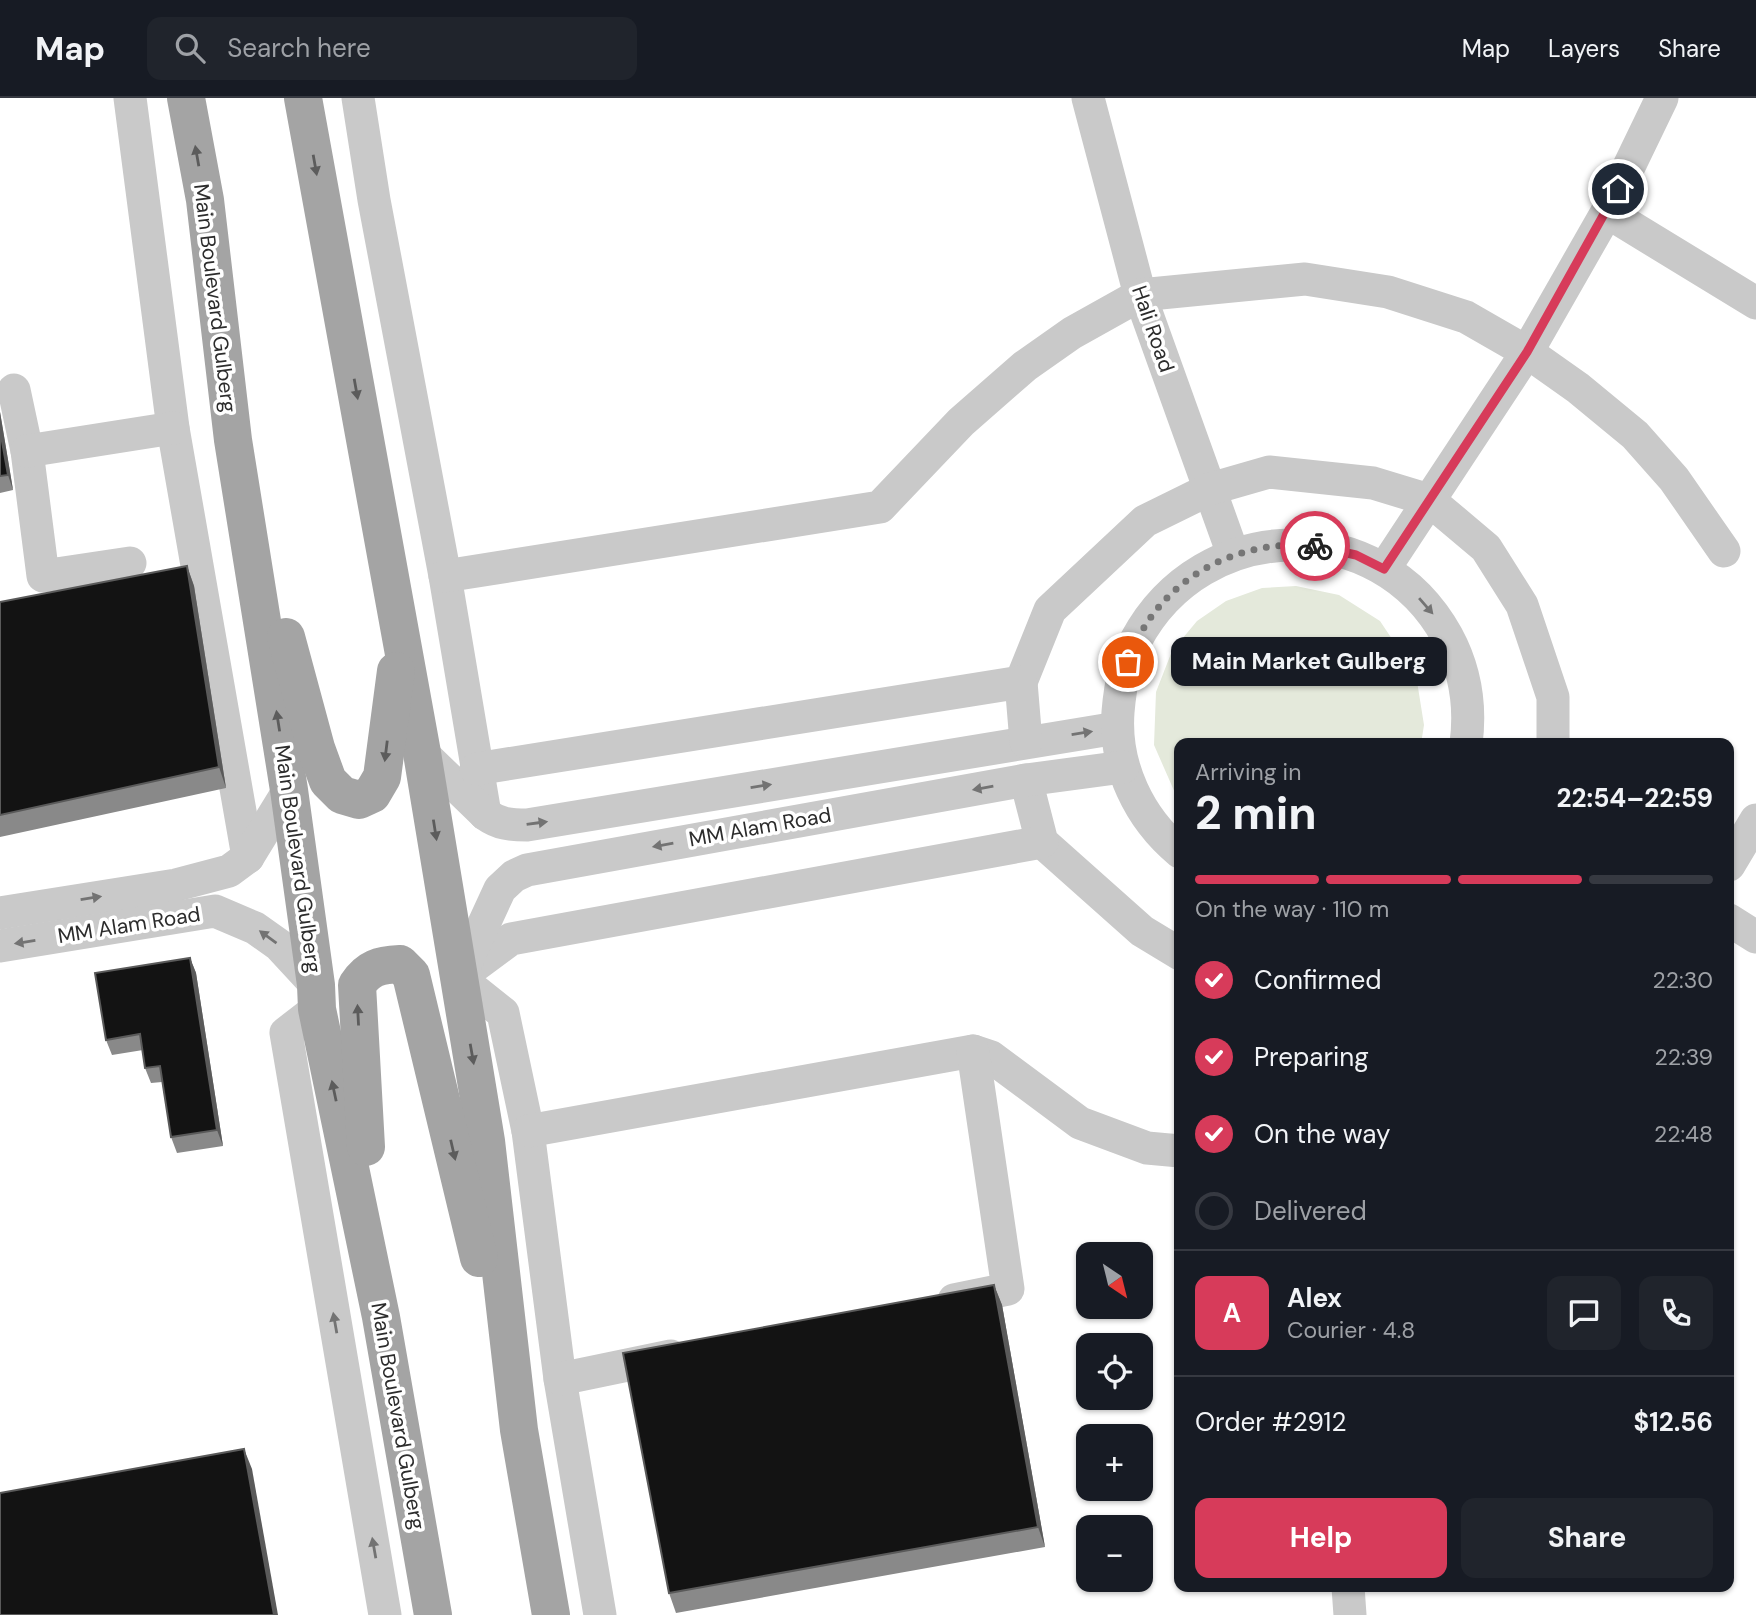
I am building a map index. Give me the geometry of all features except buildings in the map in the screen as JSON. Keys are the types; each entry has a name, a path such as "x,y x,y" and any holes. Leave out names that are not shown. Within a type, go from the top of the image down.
{"main road":[{"name":"Main Boulevard Gulberg","path":"186,98 205,200 233,440 289,790 316,997 373,1279 433,1615"},
{"path":"303,98 422,753 486,1141 519,1430 551,1615"},
{"path":"233,440 320,759 328,781 342,795 359,800 372,794 382,777 400,635"},
{"path":"373,1279 357,985 366,971 383,965 400,964 411,975 519,1430"}],"street":[{"path":"130,98 173,428 248,857"},
{"path":"358,98 376,214 445,576 485,814"},
{"name":"Hali Road","path":"1088,98 1140,295 1233,554"},
{"path":"1384,569 1527,352 1607,212 1662,98"},
{"path":"1607,212 1756,303"},
{"path":"445,576 880,507 961,422 1025,366 1072,333 1140,295 1306,279 1388,292 1465,317 1527,352 1578,388 1635,435 1674,479 1724,551"},
{"path":"14,390 27,451 43,576 130,564"},
{"path":"27,451 173,428"},
{"path":"1026,742 1021,682 1050,611 1145,521 1210,489 1269,472 1373,483 1429,500 1486,548 1522,605 1553,696 1553,738"},
{"path":"1174,847 1163,838 1139,805 1123,767 1117,728 1121,683 1135,641 1160,605 1194,575 1233,554 1294,544 1325,547 1356,555 1384,569 1413,590 1437,618 1455,650 1465,685 1468,722 1466,738"},
{"path":"476,769 1021,682"},
{"name":"MM Alam Road","path":"422,753 485,814 497,822 527,825 1117,728"},
{"name":"MM Alam Road","path":"459,978 500,889 514,876 527,870 1026,780 1123,767"},
{"path":"1026,780 1042,842 1142,931 1174,950"},
{"name":"MM Alam Road","path":"0,913 176,885 229,871 248,857 289,790"},
{"path":"1734,857 1756,820"},
{"path":"600,1615 560,1379 528,1131 503,1013 459,978 511,939 1042,842"},
{"name":"MM Alam Road","path":"0,946 215,911 255,928 279,945 316,997"},
{"path":"1734,923 1756,937"},
{"path":"316,997 285,1033 385,1615"},
{"path":"528,1131 973,1051 991,1056 1080,1123 1147,1148 1174,1150"},
{"path":"927,1305 1008,1289 973,1051"},
{"path":"560,1379 696,1352"},
{"path":"1348,1592 1350,1615"}],"shaded area":[{"path":"1296,586 1339,595 1380,621 1416,675 1424,725 1422,738 1174,738 1174,791 1154,745 1156,692 1172,651 1197,621 1226,601 1262,588"}],"way so far":[{"path":"1128,662 1135,641 1160,605 1194,575 1233,554 1263,547 1294,544 1315,546"}],"place":[{"name":"Main Market Gulberg","path":"1128,662"}],"route":[{"path":"1315,546 1356,555 1384,569 1527,352 1618,189"}]}
